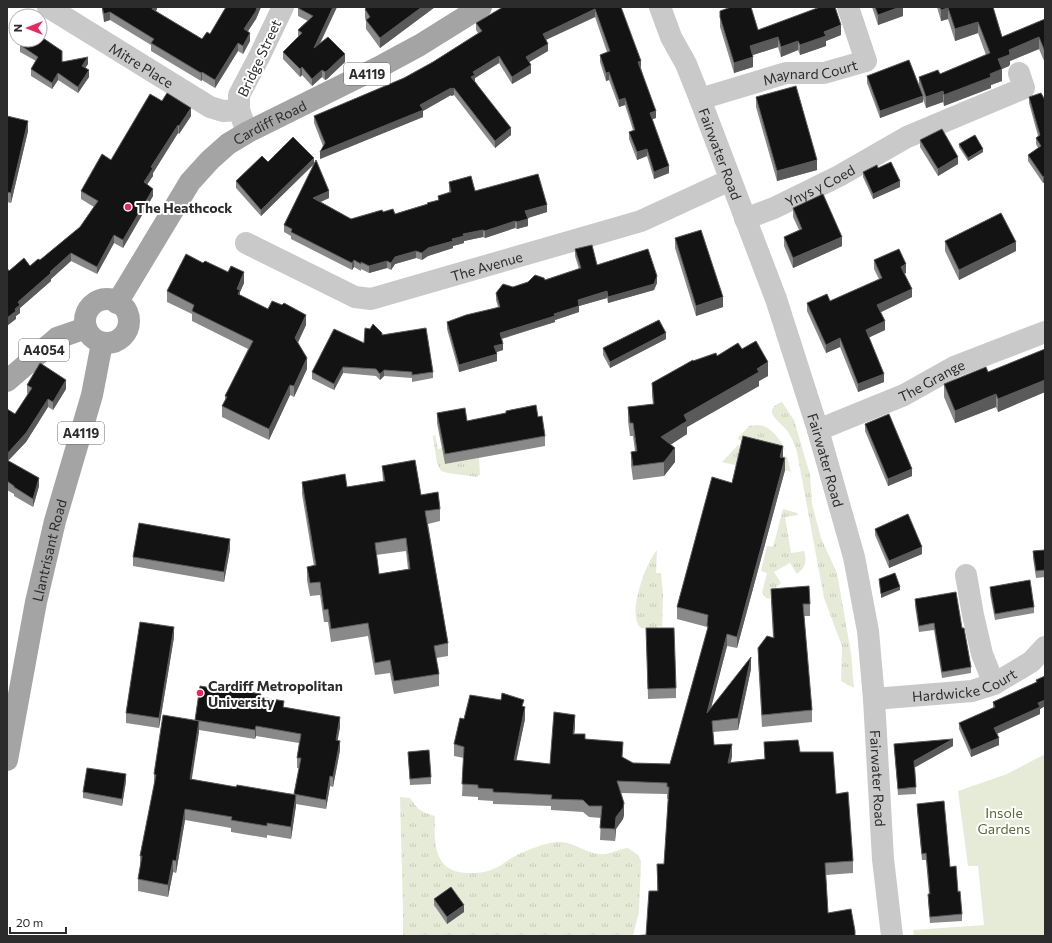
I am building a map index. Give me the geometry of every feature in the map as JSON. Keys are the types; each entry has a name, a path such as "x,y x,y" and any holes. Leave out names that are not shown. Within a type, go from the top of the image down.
{"main road":[{"name":"Cardiff Road","path":"117,302 190,182 210,160 228,144 248,132 420,45 481,7"},
{"path":"101,300 109,300 117,302 121,305 126,311 128,317 126,331 122,337 109,343 94,335 85,321 86,314 90,308 101,300"},
{"name":"A4054","path":"7,381 57,338 94,335"},
{"name":"Llantrisant Road","path":"7,760 36,602 54,521 92,394 94,335"}],"street":[{"name":"Mitre Place","path":"48,7 210,107 223,110 239,110"},
{"name":"Bridge Street","path":"248,132 240,117 238,102 241,89 260,55 283,7"},
{"name":"Fairwater Road","path":"660,7 671,37 686,64 700,99 776,299 818,430 854,557 868,630 874,699 883,859 892,936"},
{"name":"Maynard Court","path":"700,99 786,74 824,74 866,61 848,7"},
{"name":"Ynys y Coed","path":"745,219 774,208 839,176 886,138 907,137 1024,88 1019,73"},
{"name":"The Avenue","path":"246,243 355,297 372,299 641,221 730,180"},
{"name":"The Grange","path":"818,430 904,396 954,367 1045,332"},
{"path":"966,575 972,615 982,654 994,684"},
{"name":"Hardwicke Court","path":"874,699 972,691 994,684 1031,662 1045,648"}],"green space":[{"path":"782,402 794,420 810,475 812,504 821,538 837,573 851,653 854,688 841,681 842,646 824,598 797,452 788,432 772,413 772,409 775,405"},
{"path":"761,425 773,432 785,449 778,451 737,439 749,426"},
{"path":"435,435 438,449 442,448 445,464 479,458 480,475 477,477 441,471 437,463 433,436"},
{"path":"738,445 787,457 791,472 780,469 739,466 722,462"},
{"path":"783,509 797,513 798,515 785,517 791,553 804,551 805,561 804,566 797,574 790,563 774,572 781,583 776,588 770,599 766,598 762,593 767,573 761,571 767,546 773,547"},
{"path":"657,550 656,573 661,573 663,596 662,627 659,626 655,629 641,628 637,622 636,612 639,589 648,566"},
{"name":"Insole Gardens","path":"1045,754 1045,936 914,936 913,930 984,925 978,866 968,866 958,791 1007,774"},
{"path":"400,797 410,798 421,810 435,816 435,836 438,854 448,867 456,871 479,873 488,871 524,852 553,842 569,843 589,852 599,854 607,854 628,848 638,855 641,861 639,911 633,936 403,936"}],"building":[{"path":"102,7 153,7 152,9 202,39 207,32 210,34 226,7 257,7 244,29 250,33 243,46 238,43 215,80 151,43 154,39 110,12 104,14"},
{"path":"333,7 314,48 328,37 345,54 327,71 325,72 322,70 312,79 302,67 300,69 283,52 302,33 298,30 313,16 298,8"},
{"path":"367,7 422,7 380,38 366,20 370,17 365,9"},
{"path":"503,7 621,7 641,61 638,62 656,111 650,113 669,166 654,172 647,149 637,152 629,132 635,130 625,98 619,100 609,72 606,73 600,55 610,51 595,9 543,34 548,44 526,57 531,65 512,77 499,56 473,72 475,75 471,77 511,128 495,141 454,88 451,88 420,105 423,110 320,152 325,143 314,116 404,78 433,62 482,31 476,23"},
{"path":"731,7 751,7 758,30 820,7 835,7 841,25 824,32 826,36 800,45 798,41 781,47 778,37 750,46 753,57 734,63 720,17 720,11"},
{"path":"875,7 900,7 878,15"},
{"path":"940,7 993,7 1002,37 1045,19 1045,52 1039,37 1009,50 1009,55 998,59 1002,69 990,74 991,77 944,95 943,91 926,97 919,77 938,70 940,74 990,53 978,22 955,29 948,8 941,10"},
{"path":"48,41 62,51 62,62 88,57 82,66 89,70 78,87 58,73 52,83 31,69 38,57 24,48 48,48"},
{"path":"909,60 923,96 880,111 867,76"},
{"path":"796,86 817,160 777,171 756,97"},
{"path":"167,93 191,108 179,126 178,125 151,167 153,168 144,182 153,189 123,240 114,235 97,267 71,253 18,302 20,305 15,309 16,311 7,318 7,268 9,271 24,258 30,266 38,259 40,260 80,227 98,201 81,191 102,154 111,160 150,94 162,101"},
{"path":"1041,93 1045,100 1045,176 1043,177 1028,155 1041,146 1036,138 1040,135 1029,97"},
{"path":"7,116 28,121 11,193 7,192"},
{"path":"942,129 958,157 938,169 920,140"},
{"path":"975,135 983,149 968,158 959,144"},
{"path":"293,137 314,158 261,210 236,181 262,156 268,162"},
{"path":"316,160 329,191 313,198 351,219 382,210 383,212 393,209 395,214 428,204 427,203 439,200 438,196 451,192 449,182 471,176 475,191 538,174 547,205 525,211 528,219 517,222 515,221 485,231 483,230 463,234 464,236 452,239 453,241 428,248 422,253 416,251 395,257 391,263 387,261 369,266 354,260 352,263 291,232 292,229 284,225"},
{"path":"891,162 900,181 873,194 863,172 877,165 878,168"},
{"path":"823,194 842,237 793,258 784,237 802,229 793,208"},
{"path":"1001,213 1016,242 959,270 945,241"},
{"path":"701,230 723,297 696,306 675,238"},
{"path":"592,245 597,265 648,249 657,276 654,284 608,297 607,291 578,300 579,306 554,314 555,316 500,333 503,344 494,346 497,354 459,365 447,322 466,315 500,307 496,293 503,284 513,287 528,282 535,275 544,278 545,280 581,268 575,249"},
{"path":"899,249 906,264 901,267 912,289 877,305 885,321 866,330 884,374 858,384 840,338 826,345 807,303 827,294 830,301 882,278 874,260"},
{"path":"186,254 203,263 205,261 228,272 231,266 244,272 237,289 240,290 238,294 268,309 272,301 282,305 284,303 306,315 295,338 307,358 294,386 290,385 269,429 222,406 227,397 225,396 253,341 192,311 194,305 167,291"},
{"path":"659,320 666,333 610,362 603,348"},
{"path":"373,324 382,333 382,335 426,328 433,372 412,375 412,372 384,370 380,374 376,369 343,367 334,384 312,372 334,329 364,343 365,328 370,329"},
{"path":"756,341 768,362 757,369 759,372 684,415 687,421 661,437 675,448 664,462 633,466 631,452 637,451 633,423 630,423 628,407 654,404 652,383 693,360 716,353 717,356 738,343 742,349"},
{"path":"1045,349 1045,380 998,399 996,394 955,411 944,384 986,367 988,372"},
{"path":"40,363 66,380 53,402 48,399 26,433 7,454 7,409 15,414 32,388 27,385"},
{"path":"536,405 538,417 542,416 545,436 445,454 437,413 465,408 467,421"},
{"path":"889,414 912,469 888,479 865,424"},
{"path":"743,436 783,446 780,457 785,458 737,637 727,634 707,713 751,657 738,718 712,721 714,745 732,744 728,763 765,759 764,742 798,740 800,752 833,752 836,794 848,792 853,861 825,863 828,913 851,909 855,936 631,936 646,935 649,891 658,891 657,864 664,864 669,787 667,787 667,783 617,781 624,803 623,808 616,817 615,829 600,828 602,806 589,806 583,800 551,799 552,795 493,792 493,789 478,788 478,785 462,784 464,747 454,744 460,718 464,719 470,695 501,700 502,693 524,700 522,706 525,707 514,760 550,764 554,712 575,715 573,734 585,734 585,739 623,742 622,757 633,763 670,764 708,627 708,615 677,607 712,477 732,483"},
{"path":"7,460 39,478 33,499 7,481"},
{"path":"415,460 421,495 438,492 440,509 425,511 448,643 434,646 439,674 394,681 390,660 375,663 368,623 331,629 328,609 324,610 320,582 310,583 307,567 316,565 302,482 345,474 347,487 385,481 382,466","holes":["406,538 410,569 379,574 375,543"]},
{"path":"908,514 922,547 889,561 875,529"},
{"path":"139,523 230,539 224,572 133,557"},
{"path":"1045,550 1045,570 1036,571 1033,551"},
{"path":"895,573 900,587 881,594 879,579"},
{"path":"1030,580 1034,607 995,614 990,587"},
{"path":"809,586 810,604 803,604 812,710 762,715 758,648 767,636 774,638 771,589"},
{"path":"956,592 971,667 942,672 934,623 919,626 915,599"},
{"path":"140,622 174,627 159,718 126,713"},
{"path":"646,628 674,628 676,688 648,689"},
{"path":"1045,676 1045,700 1038,703 1040,707 994,728 999,738 971,750 959,723 995,707 993,702 1037,682 1036,680"},
{"path":"200,686 224,690 225,688 261,694 260,697 284,701 283,707 340,717 336,740 340,741 333,777 330,776 326,800 294,794 301,758 297,758 301,734 256,726 255,730 195,720"},
{"path":"163,715 199,721 190,779 296,795 291,827 267,823 267,826 231,820 232,817 185,809 176,861 173,860 168,885 138,879 142,856 140,856 156,775 154,774"},
{"path":"953,739 914,761 916,787 898,789 894,744"},
{"path":"429,750 431,777 410,779 408,752"},
{"path":"87,768 126,774 122,799 83,792"},
{"path":"944,801 950,867 956,866 958,892 960,891 962,914 930,917 928,894 930,894 926,853 922,854 917,804"},
{"path":"451,887 464,905 447,917 434,899"}],"place":[{"name":"The Heathcock","path":"128,207"},
{"name":"Cardiff Metropolitan University","path":"200,693"}]}
